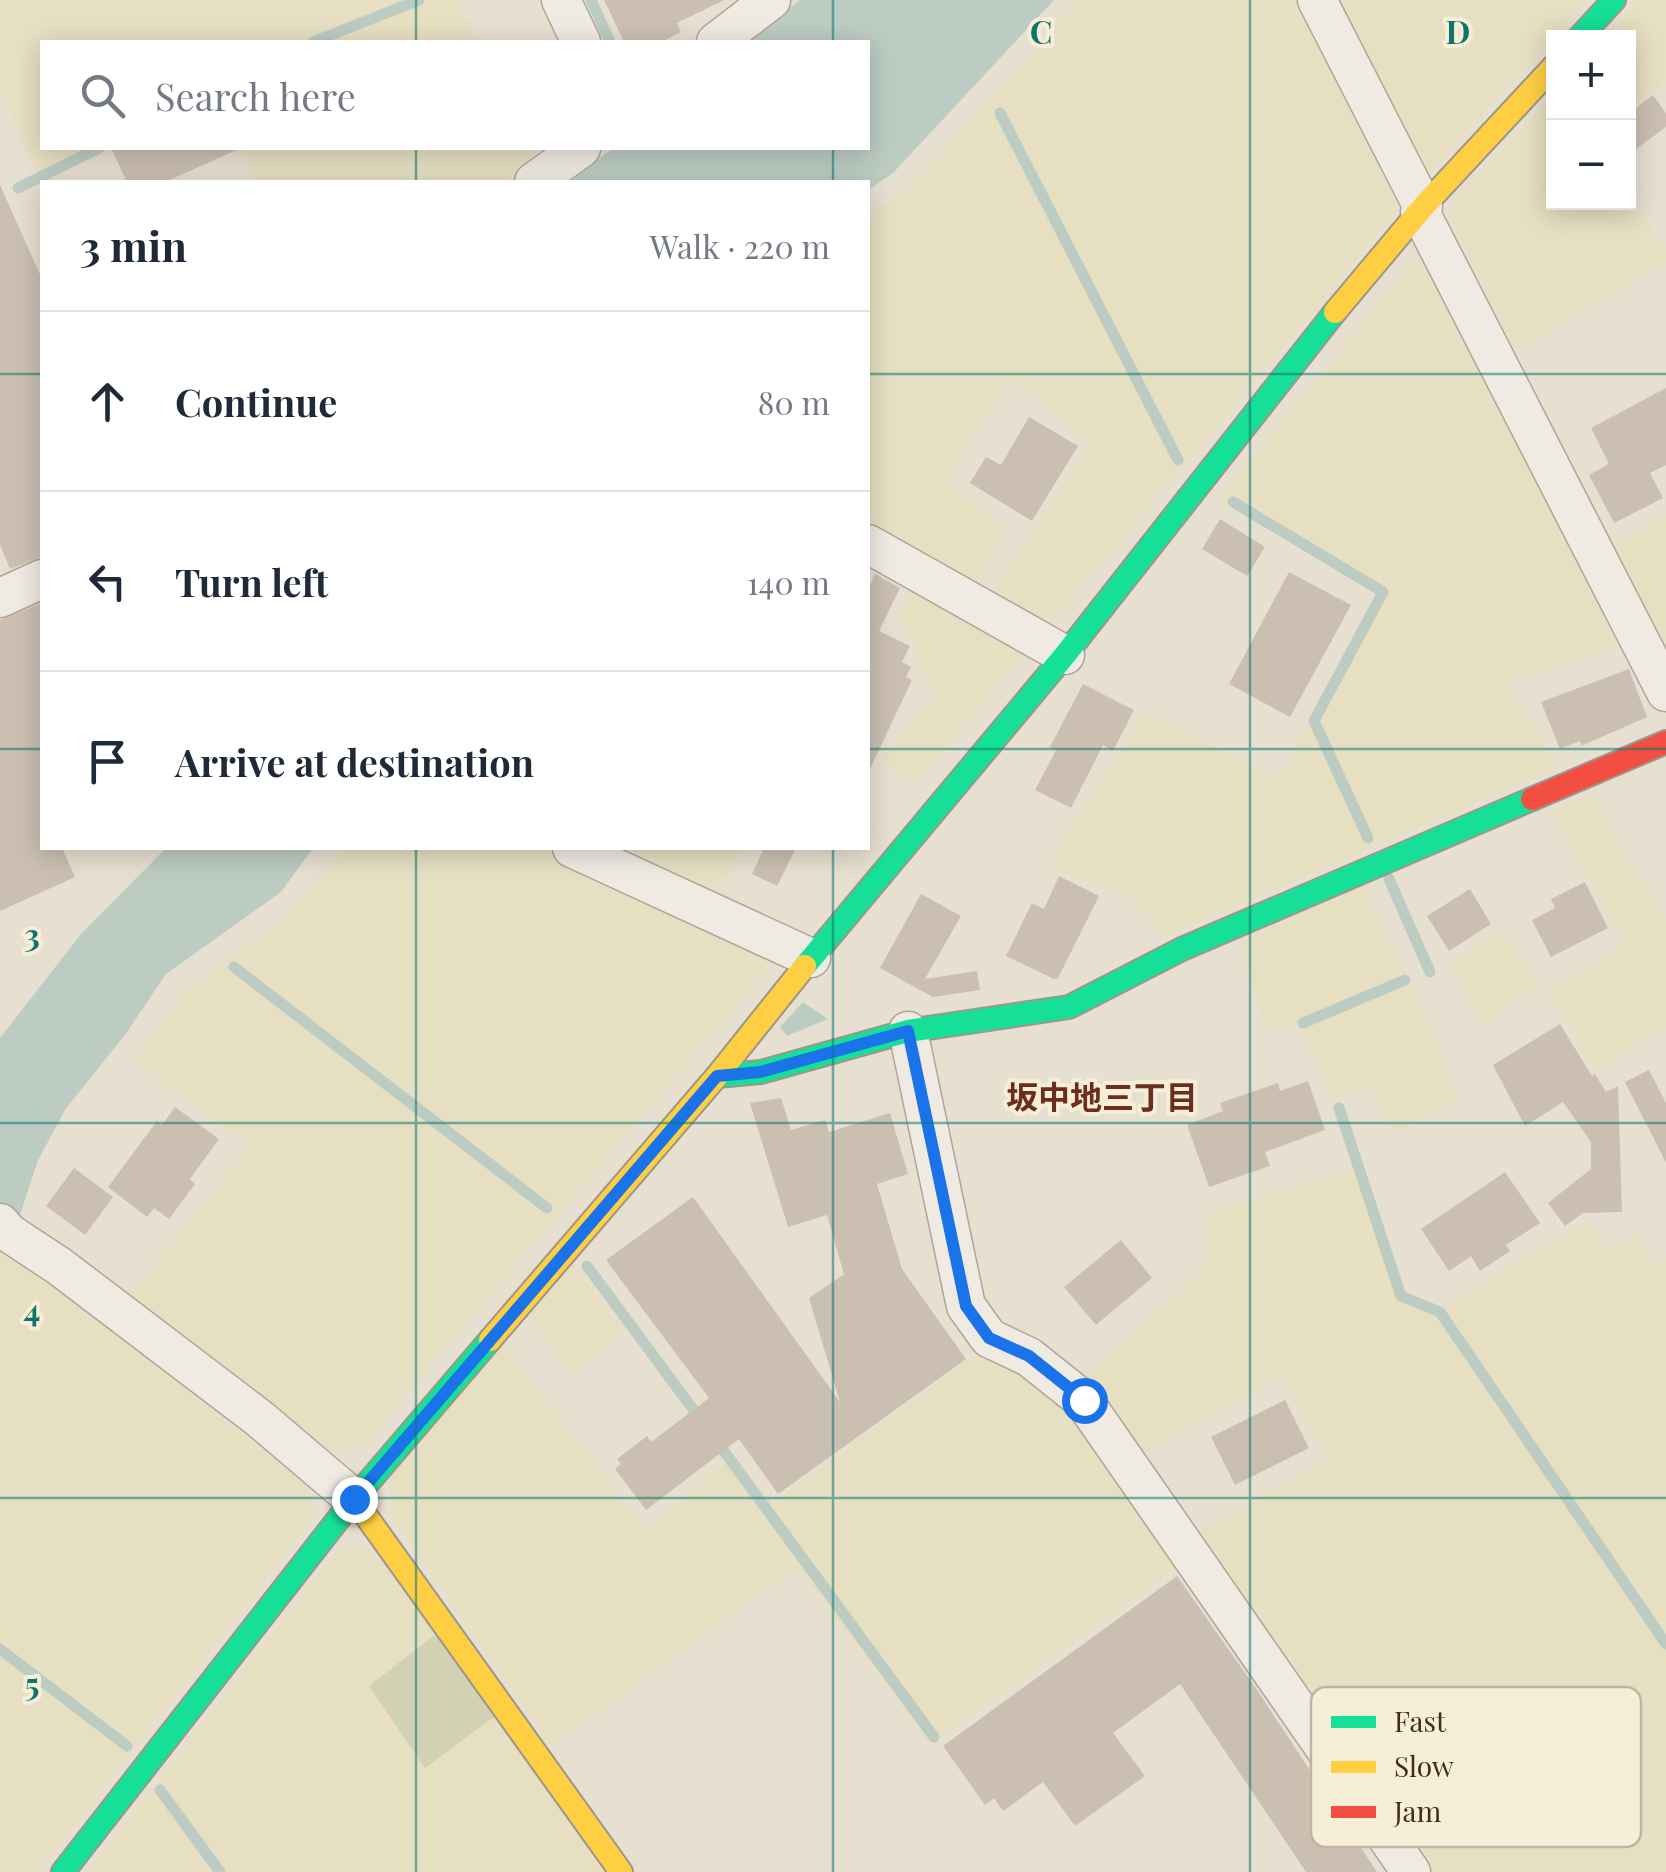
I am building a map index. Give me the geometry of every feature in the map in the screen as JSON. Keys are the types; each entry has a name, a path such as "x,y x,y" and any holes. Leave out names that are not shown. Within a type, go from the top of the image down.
{"street":[{"path":"561,0 580,40"},
{"path":"719,40 771,0"},
{"path":"1317,0 1666,692"},
{"path":"1587,30 1614,0"},
{"path":"62,1872 354,1499 717,1076 1065,655 1322,327 1421,209 1546,75"},
{"path":"537,180 578,150"},
{"path":"870,545 1065,655"},
{"path":"0,598 40,579"},
{"path":"717,1076 760,1072 908,1031 1069,1007 1182,948 1666,742"},
{"path":"576,850 812,958"},
{"path":"908,1031 966,1306 989,1338 1029,1356 1084,1400 1311,1729"},
{"path":"5,1228 260,1419 354,1499 620,1872"},
{"path":"1393,1847 1410,1872"}],"shaded area":[{"path":"0,0 457,0 477,40 40,40 40,150 107,150 46,180 41,180 0,93"},
{"path":"800,0 1054,0 893,173 870,189 870,180 573,180 610,150 870,150 870,40 749,40"},
{"path":"1079,0 1306,0 1405,201 1042,634 983,604 1092,445 1010,379 946,481 1007,531 967,595 870,540 870,214 910,187"},
{"path":"1330,0 1588,0 1560,30 1546,30 1546,46 1423,179"},
{"path":"1640,0 1666,0 1666,83 1636,102 1636,30 1613,30"},
{"path":"1546,102 1546,210 1636,210 1636,205 1666,249 1666,263 1515,351 1446,211"},
{"path":"240,150 530,150 537,164 508,180 255,180"},
{"path":"1420,252 1430,254 1618,647 1508,681 1557,768 1165,937 1129,897 1047,867 1145,711 1279,780 1378,593 1218,500"},
{"path":"1666,515 1666,656 1613,547"},
{"path":"913,588 1027,651 916,783 880,761 936,692 912,657 918,647 905,638 911,628 895,619"},
{"path":"1591,794 1666,920 1666,1026 1595,1071 1547,990 1626,945 1551,812"},
{"path":"164,850 312,850 281,892 166,974 127,1032 65,1110 38,1160 20,1215 0,1232 0,1038 81,934"},
{"path":"343,850 545,850 767,950 767,969 361,1448 331,1451 128,1298 250,1146 133,1060 186,991 285,918"},
{"path":"606,850 739,850 713,899"},
{"path":"1362,885 1409,977 1458,1097 1392,1135 1372,1088 1331,1100 1299,1024 1265,1032 1241,941"},
{"path":"1503,931 1538,984 1482,1025 1450,965"},
{"path":"803,1002 828,1019 787,1036 780,1027"},
{"path":"1362,1165 1405,1293 1443,1307 1588,1221 1609,1251 1640,1232 1648,1265 1666,1260 1666,1872 1424,1872 1407,1847 1641,1847 1641,1687 1311,1687 1311,1709 1191,1536 1330,1460 1280,1377 1139,1454 1080,1381 1208,1266 1209,1212"},
{"path":"0,1251 30,1265 310,1488 311,1520 38,1872 0,1872"},
{"path":"573,1264 626,1332 573,1374 530,1316"},
{"path":"504,1345 645,1530 734,1455 772,1503 985,1348 1066,1404 1180,1565 930,1745 798,1567 551,1746 390,1514 390,1475"},
{"path":"342,1544 373,1552 436,1634 425,1767 494,1717 605,1872 87,1872"}],"green space":[{"path":"436,1634 494,1717 425,1768 369,1686"}],"building":[{"path":"604,0 724,0 677,23 681,32 665,40 623,40"},
{"path":"1653,95 1666,113 1666,127 1636,149 1636,120 1636,108"},
{"path":"112,150 237,150 169,180 126,180"},
{"path":"0,185 40,275 40,558 10,569 0,545"},
{"path":"1666,388 1666,465 1650,473 1663,498 1614,523 1589,475 1609,464 1591,428"},
{"path":"1029,417 1078,446 1032,521 970,483 986,457 1001,465"},
{"path":"1220,519 1265,547 1247,576 1202,549"},
{"path":"1289,572 1351,605 1290,717 1229,684"},
{"path":"875,574 900,588 879,631 910,646 902,662 911,667 906,677 912,680 870,769 870,585"},
{"path":"40,604 40,850 63,850 75,877 0,911 0,620"},
{"path":"1629,669 1647,717 1581,746 1580,741 1560,749 1541,702"},
{"path":"1083,684 1134,710 1113,751 1103,745 1071,808 1035,790 1056,750 1050,747"},
{"path":"763,850 795,850 777,886 752,874"},
{"path":"1059,876 1099,896 1058,978 1054,979 1006,956 1032,903 1044,909"},
{"path":"1585,882 1608,928 1551,957 1532,920 1555,908 1551,899"},
{"path":"1470,889 1491,924 1449,951 1427,916"},
{"path":"921,894 961,916 925,979 977,971 980,990 933,997 880,968"},
{"path":"1560,1024 1606,1092 1618,1086 1622,1212 1583,1213 1565,1226 1548,1203 1591,1169 1591,1142 1563,1102 1525,1126 1493,1065"},
{"path":"1649,1070 1666,1103 1666,1163 1625,1082"},
{"path":"1308,1081 1325,1130 1265,1152 1270,1166 1209,1187 1187,1125 1223,1111 1220,1103 1278,1083 1280,1091"},
{"path":"781,1098 791,1130 825,1120 829,1132 890,1113 908,1174 877,1184 902,1269 966,1359 778,1494 739,1439 646,1510 615,1469 621,1464 617,1459 647,1436 651,1442 709,1398 606,1260 693,1197 840,1402 809,1298 844,1274 827,1215 788,1227 750,1103"},
{"path":"175,1107 219,1139 190,1179 195,1184 169,1219 154,1208 147,1217 108,1187 157,1121 162,1125"},
{"path":"74,1168 113,1197 85,1235 46,1206"},
{"path":"1505,1172 1540,1223 1506,1245 1510,1251 1480,1271 1471,1256 1449,1271 1421,1229"},
{"path":"1121,1240 1152,1278 1096,1325 1064,1287"},
{"path":"1285,1400 1309,1448 1235,1485 1211,1437"},
{"path":"1177,1576 1311,1772 1311,1847 1361,1847 1377,1872 1306,1872 1180,1684 1113,1733 1145,1776 1075,1826 1043,1782 1003,1811 994,1798 985,1805 943,1746"}],"waterway":[{"path":"318,40 419,0"},
{"path":"591,0 609,40"},
{"path":"1000,113 1178,460"},
{"path":"18,188 95,150"},
{"path":"1233,502 1383,592 1314,721 1368,838"},
{"path":"1389,879 1430,972"},
{"path":"234,967 547,1208"},
{"path":"1303,1023 1405,980"},
{"path":"1339,1108 1401,1296 1440,1312 1666,1644"},
{"path":"587,1266 701,1420"},
{"path":"715,1439 934,1737"},
{"path":"0,1649 127,1746"},
{"path":"160,1790 220,1872"}],"traffic: fast":[{"path":"1586,30 1614,0"},
{"path":"805,966 1065,655 1335,312"},
{"path":"717,1076 761,1072 908,1031 1069,1007 1182,949 1532,799"},
{"path":"63,1872 354,1499 490,1340"}],"traffic: slow":[{"path":"1335,312 1423,207 1546,75"},
{"path":"490,1340 717,1076 805,966"},
{"path":"354,1499 621,1872"}],"traffic: jam":[{"path":"1532,799 1666,742"}],"district":[{"name":"坂中地三丁目","path":"1102,1095"}],"route":[{"path":"354,1499 717,1076 760,1072 908,1031 966,1306 989,1338 1029,1356 1084,1400"}]}
